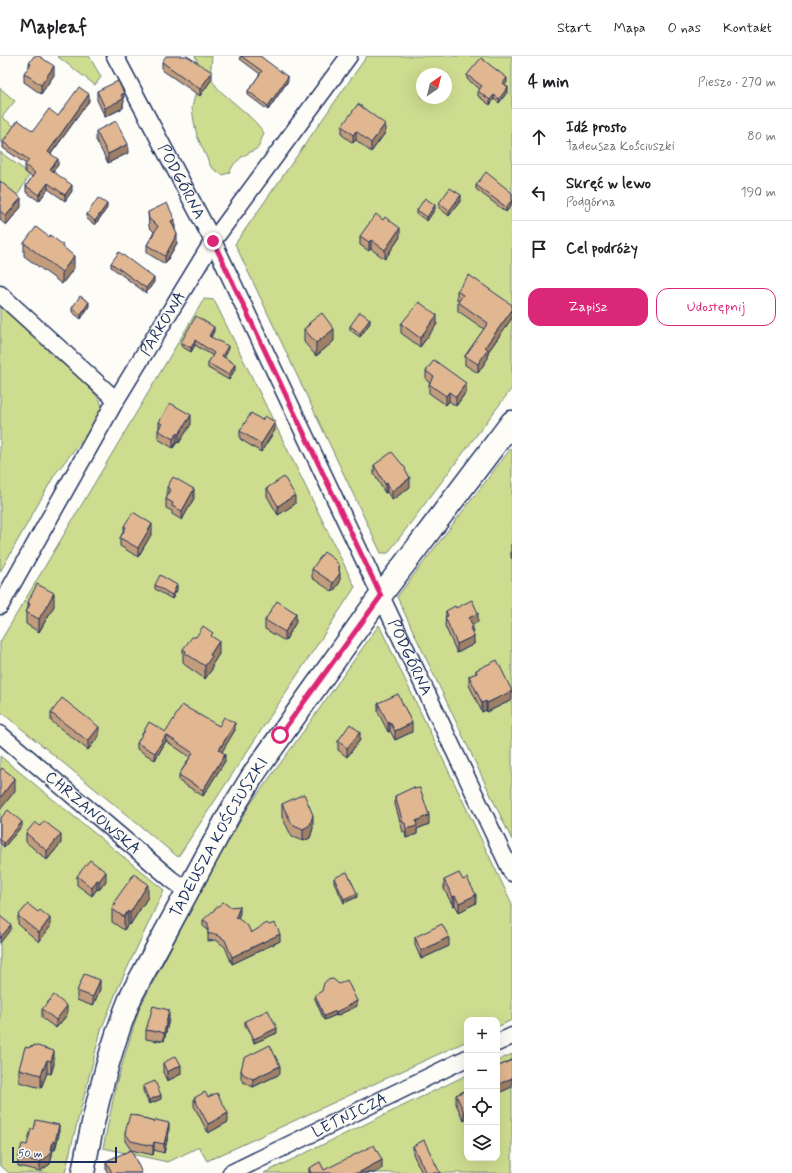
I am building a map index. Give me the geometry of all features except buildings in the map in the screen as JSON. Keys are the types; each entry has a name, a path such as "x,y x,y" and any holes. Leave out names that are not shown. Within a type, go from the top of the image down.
{"street":[{"name":"PODGÓRNA","path":"116,56 213,241 381,596 388,614 512,873"},
{"name":"PARKOWA","path":"0,606 116,400 213,241 349,56"},
{"path":"0,294 116,400"},
{"name":"TADEUSZA KOŚCIUSZKI","path":"83,1173 103,1081 119,1024 132,994 231,811 255,772 381,596 512,422"},
{"name":"CHRZANOWSKA","path":"0,734 187,891"},
{"path":"500,1042 512,1036"},
{"name":"LETNICZA","path":"231,1173 464,1059"}],"green space":[{"path":"57,56 89,56 101,77 95,85"},
{"path":"195,56 212,56 210,78 221,92 251,118 264,133 258,148 243,156 234,164 229,173 222,175 211,167 197,136 192,108 195,95 197,60"},
{"path":"367,56 512,56 512,388 388,553 381,553 235,244"},
{"path":"0,88 15,101 2,117 15,127 0,143"},
{"path":"0,152 30,174 16,198 0,185"},
{"path":"204,299 214,300 355,587 178,857 0,711 0,642"},
{"path":"0,304 46,345 86,384 100,400 103,410 94,425 55,474 0,572"},
{"path":"512,447 512,840 397,597"},
{"path":"379,625 512,904 512,1020 500,1026 500,1017 464,1017 464,1042 207,1161 199,1147 168,1162 103,1148 117,1081 139,1009 211,871 249,806"},
{"path":"0,756 164,890 118,988 101,1030 65,1173 9,1173 0,1165"},
{"path":"512,1054 512,1173 264,1173 464,1076 464,1161 500,1161 500,1060"}],"route":[{"path":"213,241 381,596 280,735"}]}
